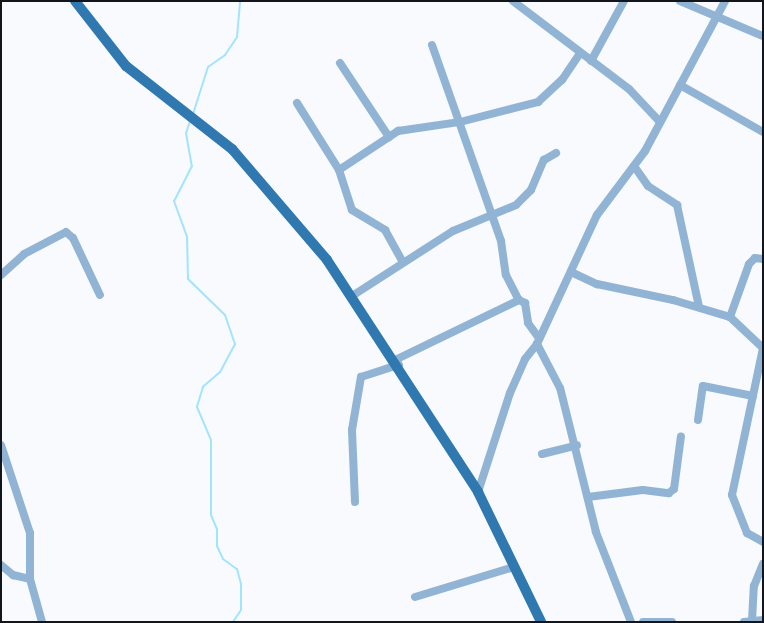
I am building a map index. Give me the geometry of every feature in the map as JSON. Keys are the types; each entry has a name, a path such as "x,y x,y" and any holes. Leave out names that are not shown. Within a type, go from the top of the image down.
{"main road":[{"path":"75,1 126,66 204,127 251,169 352,296 397,363 478,492 541,622"}],"street":[{"path":"513,1 629,89 660,122"},
{"path":"591,61 624,1"},
{"path":"680,1 714,18 763,36"},
{"path":"478,492 510,393 525,359 538,341 597,215 634,166 660,122 714,18 725,1"},
{"path":"432,45 460,122 489,214 501,241 506,276 518,300"},
{"path":"339,170 389,137 408,128 460,122 538,102 562,80 580,53"},
{"path":"340,63 389,137"},
{"path":"680,85 763,132"},
{"path":"297,103 339,170 352,210 385,230 402,261"},
{"path":"352,296 402,261 489,214 524,198 544,160 556,153"},
{"path":"634,166 648,186 677,205 690,250 699,307"},
{"path":"1,275 24,254 66,232 73,238 100,295"},
{"path":"730,318 749,264 755,258 763,259"},
{"path":"571,272 597,284 699,307 730,318 763,348 732,495 747,532 763,542"},
{"path":"356,502 352,430 361,377 397,363 518,300 525,302 528,323 560,388 577,445 596,532 631,622"},
{"path":"698,420 704,386 753,396"},
{"path":"588,497 643,490 669,493 674,489 681,436"},
{"path":"1,445 30,533 30,579 42,622"},
{"path":"542,454 577,445"},
{"path":"763,564 754,586 748,621 763,620"},
{"path":"1,565 13,575 30,579"},
{"path":"415,597 514,567"},
{"path":"643,622 672,622"}],"waterway":[{"path":"193,114 208,67 225,55 237,37 240,1"},
{"path":"190,121 186,133 192,166 174,201 187,237 188,279 225,315 235,344 220,372 203,387 197,407 211,440 211,515 217,529 217,546 223,559 237,569 241,584 241,610 233,622"}]}
